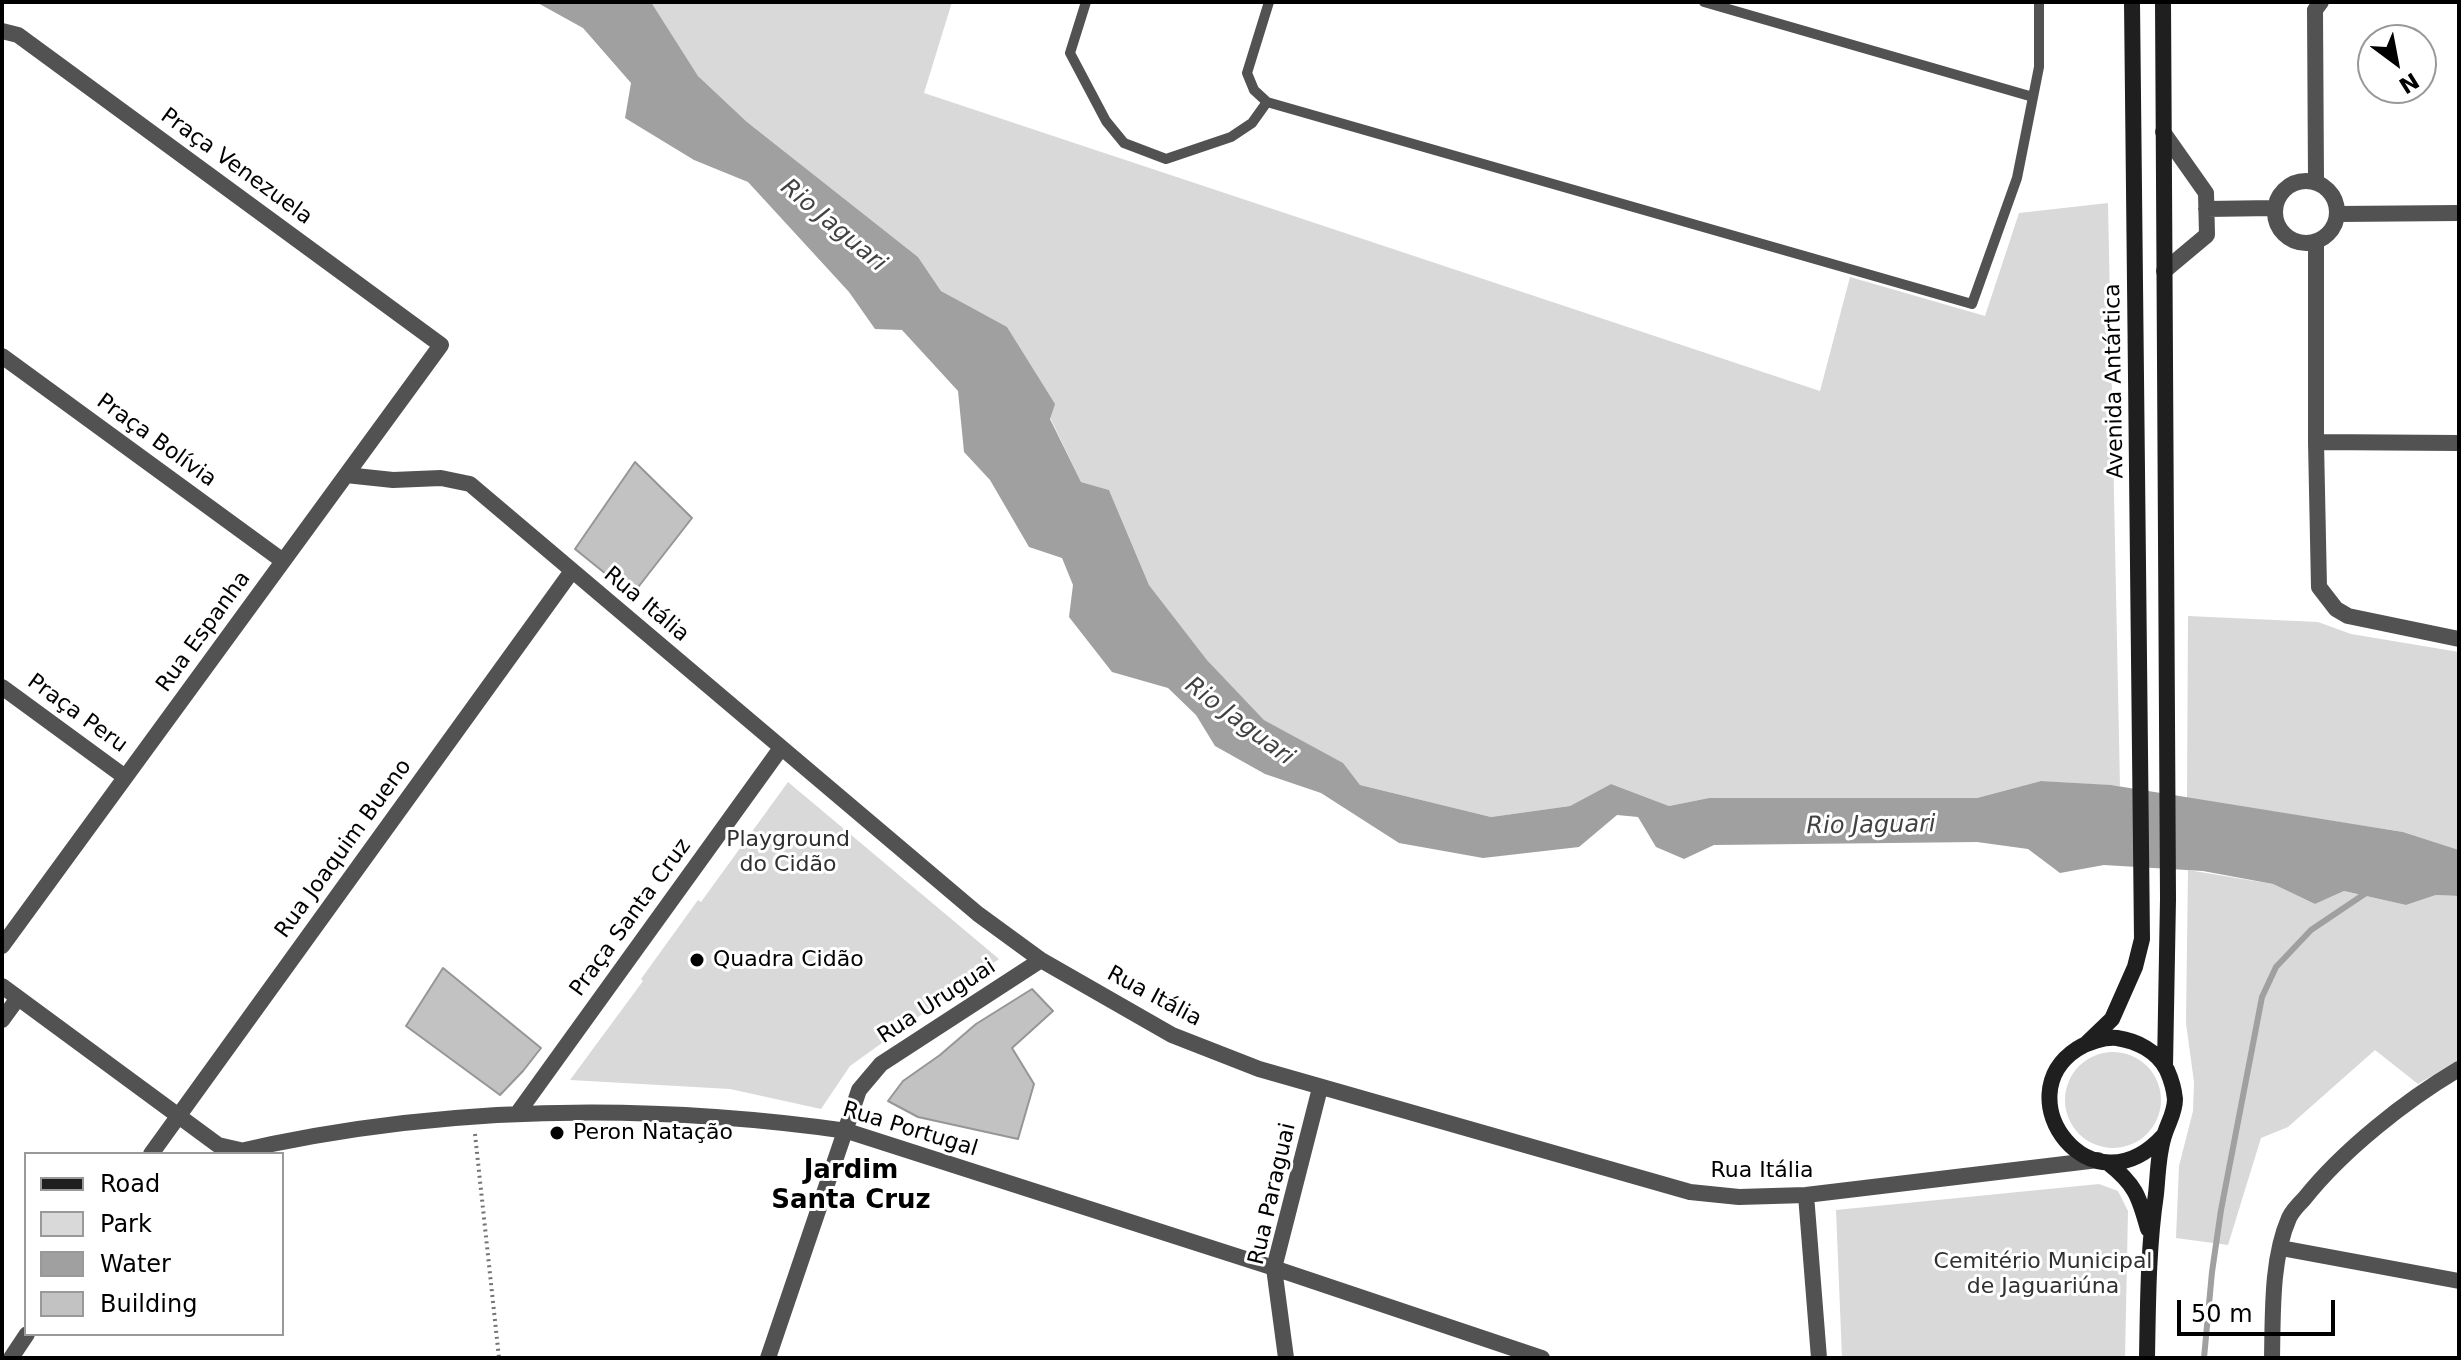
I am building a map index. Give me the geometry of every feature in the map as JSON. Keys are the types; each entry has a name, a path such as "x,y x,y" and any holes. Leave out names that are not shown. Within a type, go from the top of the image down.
{"street":[{"name":"Avenida Antártica","path":"2087,1043 2112,1019 2135,967 2142,939 2132,2"},
{"path":"2163,2 2168,899 2165,1066"},
{"path":"2316,180 2315,10 2321,2"},
{"name":"Praça Venezuela","path":"2,31 18,35 441,345"},
{"path":"2163,132 2206,193 2207,235 2164,271"},
{"path":"2316,180 2333,193 2338,214 2332,231 2316,243 2295,242 2278,229 2274,208 2281,191 2297,181 2316,180"},
{"path":"2206,209 2274,208"},
{"path":"2338,214 2459,213"},
{"path":"2316,243 2319,587 2328,601 2348,616 2459,639"},
{"name":"Rua Espanha","path":"2,946 441,345"},
{"name":"Praça Bolívia","path":"2,356 283,561"},
{"path":"2316,442 2459,443"},
{"name":"Rua Itália","path":"346,475 393,480 441,478 470,484 978,914 1041,960 1172,1035 1259,1069 1690,1192 1739,1197 1806,1195 2103,1161"},
{"name":"Rua Joaquim Bueno","path":"152,1152 572,571"},
{"name":"Praça Peru","path":"2,687 125,777"},
{"name":"Praça Santa Cruz","path":"517,1114 781,748"},
{"name":"Rua Uruguai","path":"768,1358 859,1090 881,1064 1041,960"},
{"path":"2,986 218,1145 234,1152"},
{"path":"2,1020 18,998"},
{"path":"2147,1358 2150,1234 2164,1135 2172,1118 2175,1100 2172,1083 2165,1066 2149,1049 2133,1041 2113,1038 2087,1043 2071,1053 2058,1068 2051,1089 2052,1119 2060,1135 2087,1158 2123,1162 2153,1147 2164,1135"},
{"path":"2272,1358 2274,1294 2289,1216 2321,1177 2363,1139 2459,1069"},
{"name":"Rua Paraguai","path":"1286,1358 1274,1268 1320,1088"},
{"name":"Rua Portugal","path":"234,1152 363,1128 473,1115 674,1113 786,1122 847,1131 1542,1358"},
{"path":"2103,1161 2124,1175 2138,1195 2150,1234"},
{"path":"1806,1195 1819,1358"},
{"path":"2281,1248 2459,1281"},
{"path":"11,1358 26,1336"}],"lane":[{"path":"1086,2 1070,53 1106,121 1124,143 1166,159 1231,137 1252,123 1267,102"},
{"path":"1269,2 1247,73 1254,90 1267,102 1972,304 2017,178 2039,67 2039,2"},
{"path":"1704,2 2033,97"}],"path":[{"path":"473,1115 499,1358"}],"green space":[{"path":"651,2 952,2 924,93 1820,391 1850,277 1985,316 2019,213 2108,203 2120,786 2041,781 1977,798 1709,798 1669,806 1611,784 1570,806 1491,817 1360,785 1342,763 1264,720 1207,660 1149,585 1109,490 1081,482 1007,328 941,291 918,257 747,122 698,76"},
{"path":"2188,616 2318,622 2351,634 2459,652 2459,850 2403,832 2187,798"},
{"name":"Playground do Cidão","path":"788,782 999,959 850,1066 821,1109 730,1089 570,1080 698,900 701,902"},
{"path":"2188,870 2273,884 2315,904 2344,891 2406,905 2436,895 2459,896 2459,1060 2418,1084 2375,1050 2288,1127 2261,1138 2228,1245 2176,1238 2179,1166 2193,1111 2194,1082 2186,1023"},
{"path":"2113,1052 2132,1055 2147,1066 2158,1081 2161,1100 2158,1119 2147,1134 2132,1145 2113,1148 2094,1145 2079,1134 2068,1119 2065,1100 2068,1081 2079,1066 2094,1055"},
{"name":"Cemitério Municipal de Jaguariúna","path":"2099,1184 2118,1191 2128,1211 2125,1358 1842,1358 1836,1210"}],"water":[{"name":"Rio Jaguari","path":"536,2 651,2 698,76 747,122 918,257 941,291 1007,327 1055,404 1050,419 1081,482 1109,490 1149,585 1207,660 1264,720 1343,763 1360,785 1491,817 1570,806 1611,784 1669,806 1709,798 1977,798 2041,781 2111,785 2403,832 2459,850 2459,896 2436,895 2406,905 2344,891 2315,904 2273,884 2203,871 2104,865 2060,873 2028,849 1977,842 1714,845 1684,859 1656,847 1638,817 1617,815 1579,847 1483,858 1399,843 1321,793 1265,774 1215,746 1196,715 1168,688 1112,672 1069,617 1073,585 1062,558 1029,547 990,480 964,452 958,391 902,330 875,329 849,292 748,182 694,160 625,118 631,83 583,28"}],"building":[{"path":"635,462 692,518 632,595 575,549"},
{"path":"443,968 541,1048 500,1095 406,1026"},
{"path":"1032,989 1053,1011 1012,1048 1034,1084 1018,1139 918,1117 888,1101 903,1081 976,1024"}],"waterway":[{"path":"2204,1358 2221,1210 2262,997 2276,967 2311,930 2366,893"}],"place":[{"name":"Quadra Cidão","path":"697,960"},
{"name":"Peron Natação","path":"557,1133"}],"district":[{"name":"Jardim Santa Cruz","path":"851,1186"}]}
